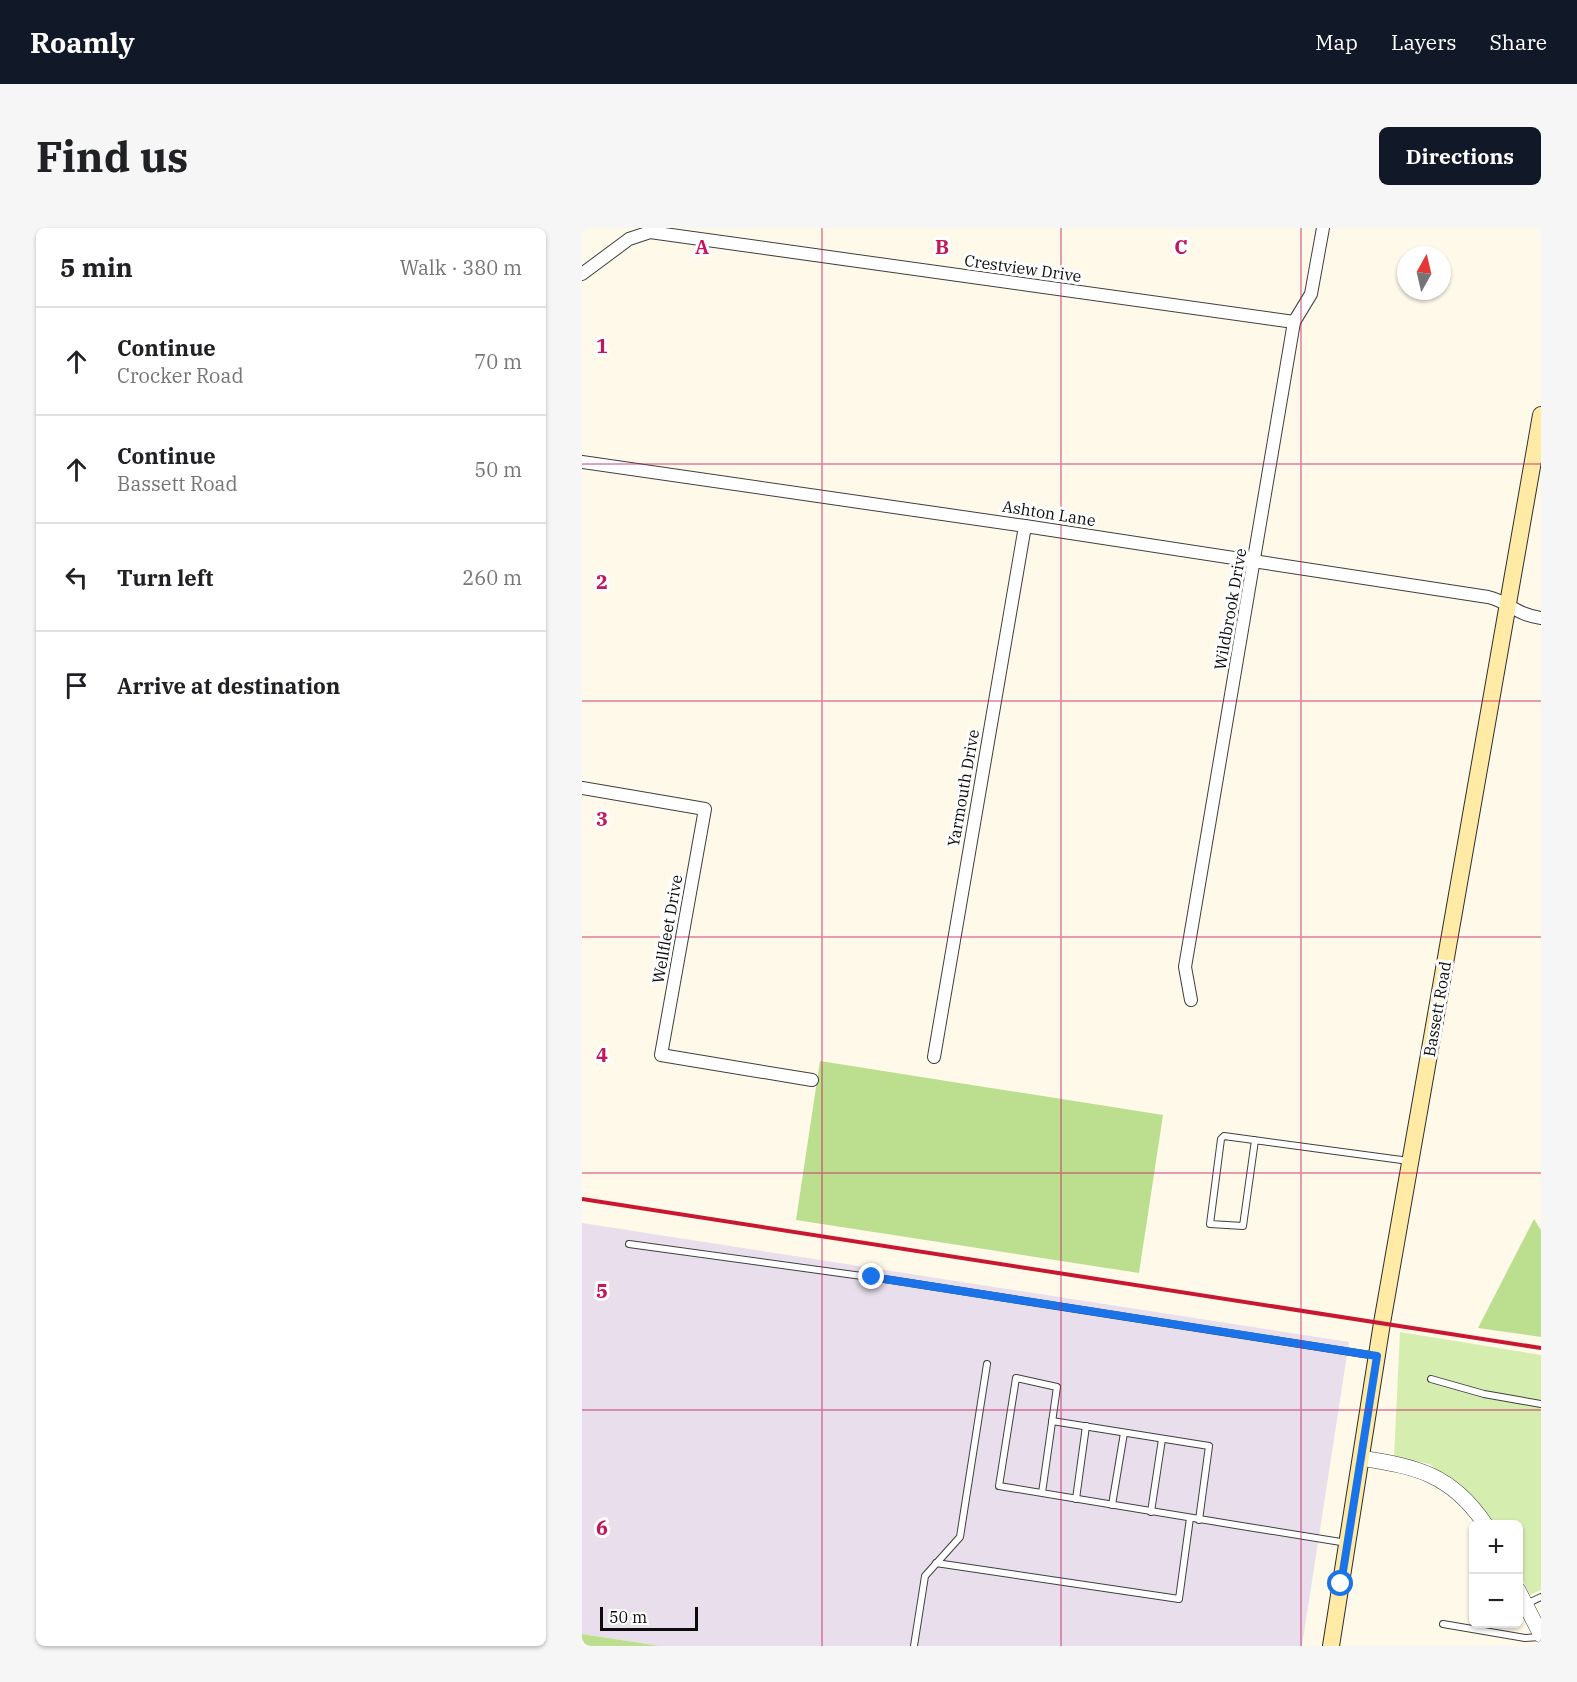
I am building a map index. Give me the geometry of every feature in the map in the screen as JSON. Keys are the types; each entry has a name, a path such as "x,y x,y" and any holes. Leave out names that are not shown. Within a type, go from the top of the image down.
{"main road":[{"name":"Bassett Road","path":"1331,1646 1410,1161 1541,415"}],"street":[{"name":"Wildbrook Drive","path":"1191,1000 1185,967 1294,322 1311,294 1323,228"},
{"name":"Crestview Drive","path":"582,274 629,239 650,232 1294,322"},
{"name":"Ashton Lane","path":"582,462 1025,526 1488,597 1525,615 1541,618"},
{"name":"Yarmouth Drive","path":"934,1056 1025,526"},
{"name":"Wellfleet Drive","path":"582,788 705,809 661,1055 812,1080"},
{"path":"1360,1458 1408,1466 1429,1474 1462,1496 1482,1520"},
{"path":"1523,1599 1541,1636"}],"lane":[{"path":"1255,1140 1242,1226 1210,1224 1222,1137 1255,1140 1410,1161"},
{"path":"629,1244 891,1280 1377,1356"},
{"path":"914,1646 925,1576 960,1537 987,1364"},
{"path":"1042,1493 1057,1387 1016,1378 999,1486 1347,1543"},
{"path":"1431,1379 1484,1394 1541,1404"},
{"path":"1052,1421 1209,1446 1199,1520"},
{"path":"1076,1499 1086,1426"},
{"path":"1112,1505 1124,1433"},
{"path":"1150,1512 1162,1439"},
{"path":"936,1563 1179,1599 1190,1518"},
{"path":"1526,1604 1541,1597"},
{"path":"1443,1624 1525,1638 1541,1636"}],"shaded area":[{"path":"582,1223 1349,1342 1302,1646 660,1646 582,1634"}],"green space":[{"path":"820,1061 1163,1115 1139,1273 796,1220"},
{"path":"1534,1219 1541,1230 1541,1337 1478,1328"},
{"path":"1400,1332 1541,1355 1541,1590 1530,1595 1523,1580 1523,1520 1491,1520 1466,1490 1429,1464 1394,1457"},
{"path":"582,1634 660,1646 582,1646"}],"railway":[{"path":"582,1199 1541,1348"}],"route":[{"path":"872,1277 1377,1356 1341,1584"}]}
